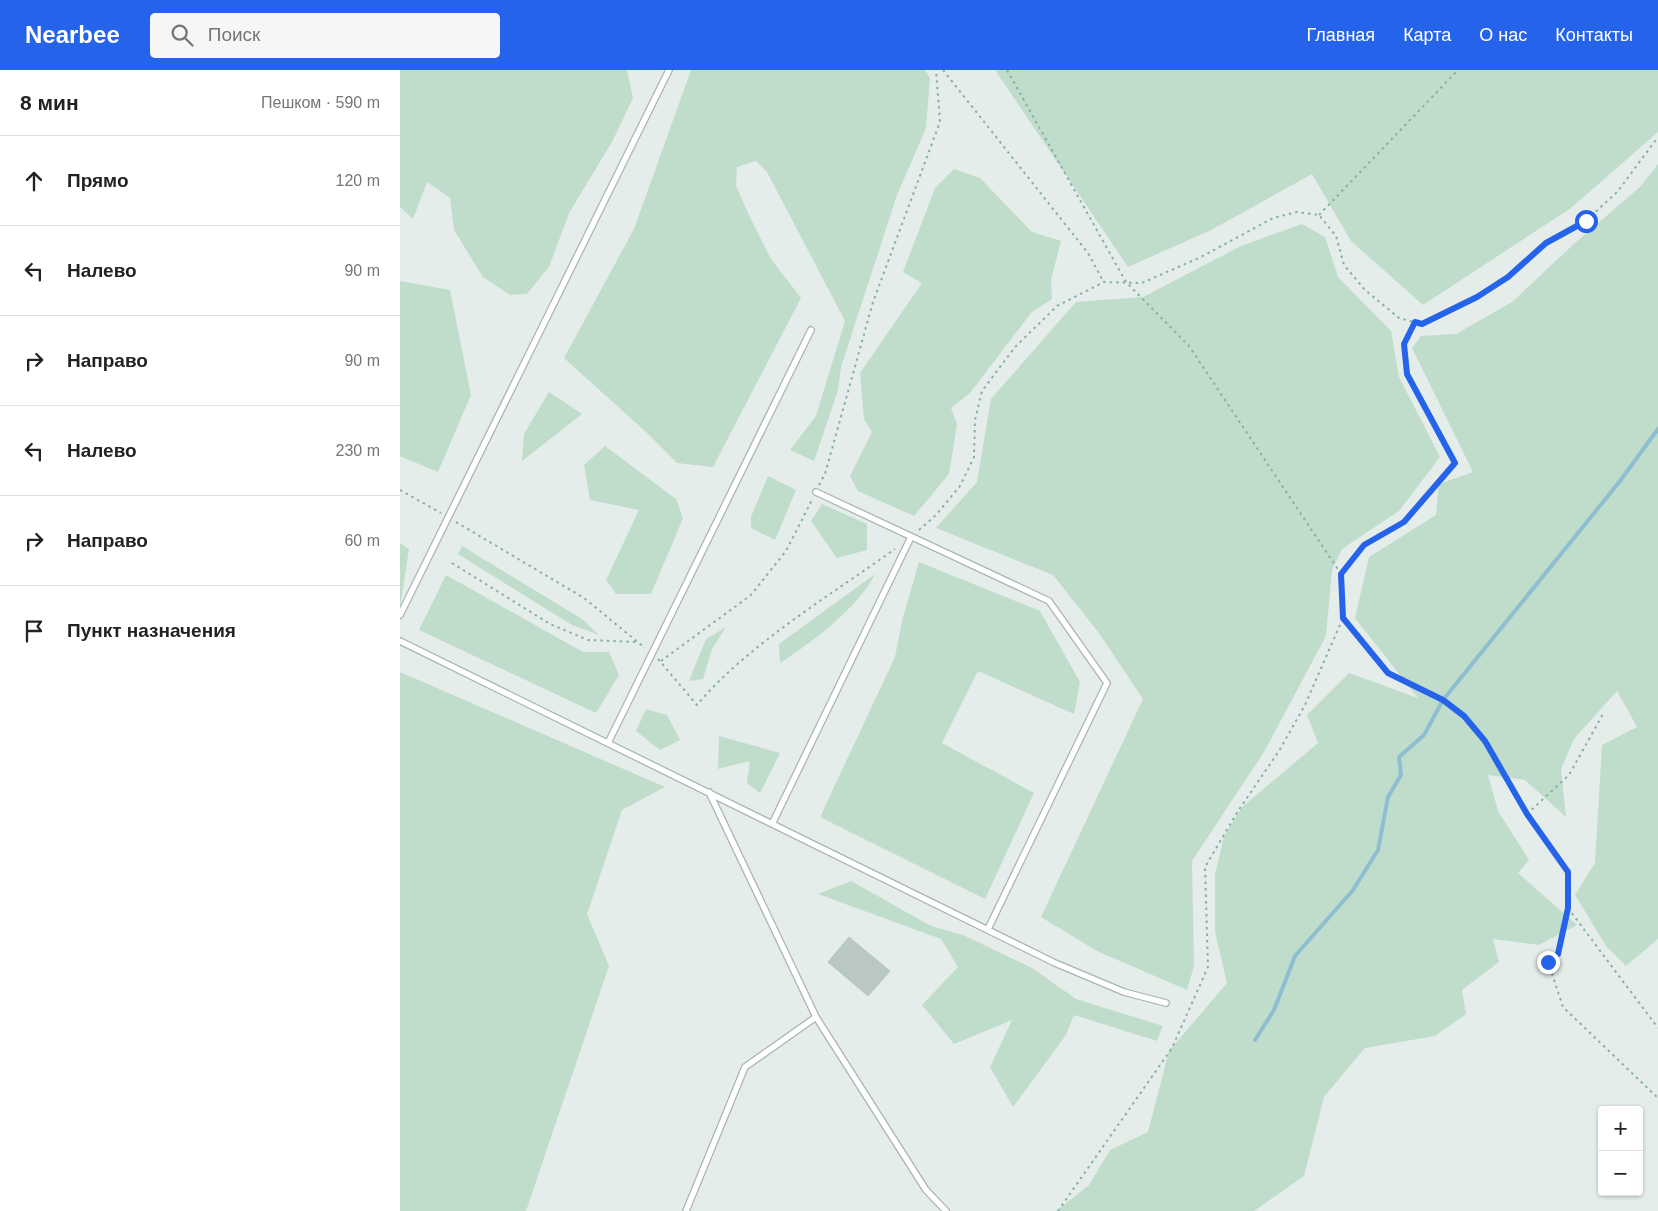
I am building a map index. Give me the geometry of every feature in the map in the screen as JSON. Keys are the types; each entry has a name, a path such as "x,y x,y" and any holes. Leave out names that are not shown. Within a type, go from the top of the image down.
{"lane":[{"path":"400,615 669,70"},
{"path":"608,743 811,330"},
{"path":"816,492 1049,601 1107,683 988,929"},
{"path":"773,822 911,537"},
{"path":"400,641 773,822 1055,962 1124,992 1166,1003"},
{"path":"709,792 816,1017 926,1190 946,1211"},
{"path":"686,1211 745,1067 816,1017"}],"path":[{"path":"661,661 751,595 786,551 825,474 873,302 940,122 936,70"},
{"path":"944,70 1088,253 1104,282"},
{"path":"1007,70 1126,282 1189,346 1341,574 1343,618 1305,705 1279,751 1238,811 1205,867 1208,967 1172,1048 1058,1211"},
{"path":"1318,215 1458,70"},
{"path":"911,537 936,515 960,486 974,457 976,420 982,390 1015,347 1058,306 1104,282 1142,283 1202,257 1273,218 1297,212 1318,215 1336,236 1344,265 1365,290 1399,318 1422,324 1477,297 1508,277 1546,243 1586,221 1618,191 1658,137"},
{"path":"1341,574 1364,545 1404,522 1455,463 1407,374 1404,344 1415,322"},
{"path":"400,490 444,515"},
{"path":"452,520 584,598 649,651"},
{"path":"655,656 697,705 707,692 761,645 896,548"},
{"path":"452,563 550,624 588,640 638,642"},
{"path":"1343,618 1388,673 1443,700 1464,716 1485,741 1527,814 1568,872 1568,908 1558,954 1548,962 1563,1007 1658,1098"},
{"path":"1527,814 1569,775 1603,714"},
{"path":"1568,908 1658,1028"}],"green space":[{"path":"400,70 627,70 633,98 612,142 569,213 549,267 527,294 510,295 483,277 454,230 450,198 427,182 413,219 400,207"},
{"path":"691,70 925,70 930,78 926,128 897,195 841,367 838,390 814,461 790,450 816,416 845,321 767,172 756,161 737,167 736,186 771,259 801,298 713,467 677,463 646,432 564,358 634,229"},
{"path":"995,70 1658,70 1658,132 1571,208 1423,305 1351,241 1312,174 1211,230 1128,267"},
{"path":"1658,164 1658,939 1626,966 1606,946 1575,895 1595,863 1602,745 1637,727 1617,691 1574,739 1561,769 1566,817 1525,780 1488,775 1498,811 1529,860 1518,873 1577,925 1539,945 1493,939 1499,962 1462,990 1466,1014 1435,1036 1365,1048 1324,1097 1304,1176 1254,1211 1056,1211 1089,1185 1110,1150 1148,1132 1169,1051 1227,983 1215,932 1215,875 1224,836 1242,807 1318,743 1307,715 1349,673 1418,698 1355,618 1369,557 1436,515 1439,484 1473,472 1412,348 1421,336 1456,334 1512,302 1576,242 1640,187"},
{"path":"954,169 980,178 1032,232 1061,241 1051,280 1052,299 1031,313 970,393 951,408 957,424 949,474 914,516 858,491 850,476 872,432 864,419 860,373 922,283 903,272 935,188"},
{"path":"1302,224 1325,237 1338,277 1391,331 1399,377 1440,457 1399,511 1342,549 1332,570 1326,636 1264,752 1192,861 1194,966 1187,990 1097,951 1041,917 1143,699 1099,633 1053,575 936,528 977,482 991,399 1076,302 1143,297 1241,246"},
{"path":"400,281 450,290 471,395 438,472 400,456"},
{"path":"549,392 582,414 522,461 524,434"},
{"path":"605,446 676,499 683,518 651,594 616,594 606,580 639,510 590,500 584,465"},
{"path":"768,476 796,490 775,540 751,528 751,517"},
{"path":"822,504 867,524 867,550 837,558 811,521"},
{"path":"400,543 409,549 400,608"},
{"path":"462,546 582,619 599,635 572,625 458,554"},
{"path":"919,562 1040,611 1080,682 1074,714 978,671 942,743 1034,793 985,899 820,817 895,657 902,621"},
{"path":"875,574 858,599 846,611 819,635 780,663 779,644"},
{"path":"446,575 583,652 609,652 619,675 596,713 419,630"},
{"path":"726,627 712,649 703,679 689,681 706,639"},
{"path":"400,672 665,787 622,810 587,914 609,966 526,1211 400,1211"},
{"path":"646,709 667,715 680,740 660,750 636,731"},
{"path":"719,736 780,753 760,793 747,783 750,761 718,769"},
{"path":"851,881 931,926 963,935 1032,968 1076,999 1163,1026 1157,1041 1074,1015 1066,1035 1013,1107 990,1067 1012,1020 954,1044 922,1005 958,967 941,939 818,894"}],"building":[{"path":"849,937 890,971 868,996 828,962"}],"waterway":[{"path":"1255,1040 1274,1010 1295,956 1353,890 1378,850 1388,797 1401,775 1399,757 1424,735 1443,700 1620,481 1658,429"}],"route":[{"path":"1548,962 1558,954 1568,908 1568,872 1527,814 1485,741 1464,716 1443,700 1388,673 1343,618 1341,574 1364,545 1404,522 1455,463 1407,374 1404,344 1415,322 1422,324 1443,312 1477,297 1508,277 1546,243 1586,221"}]}
